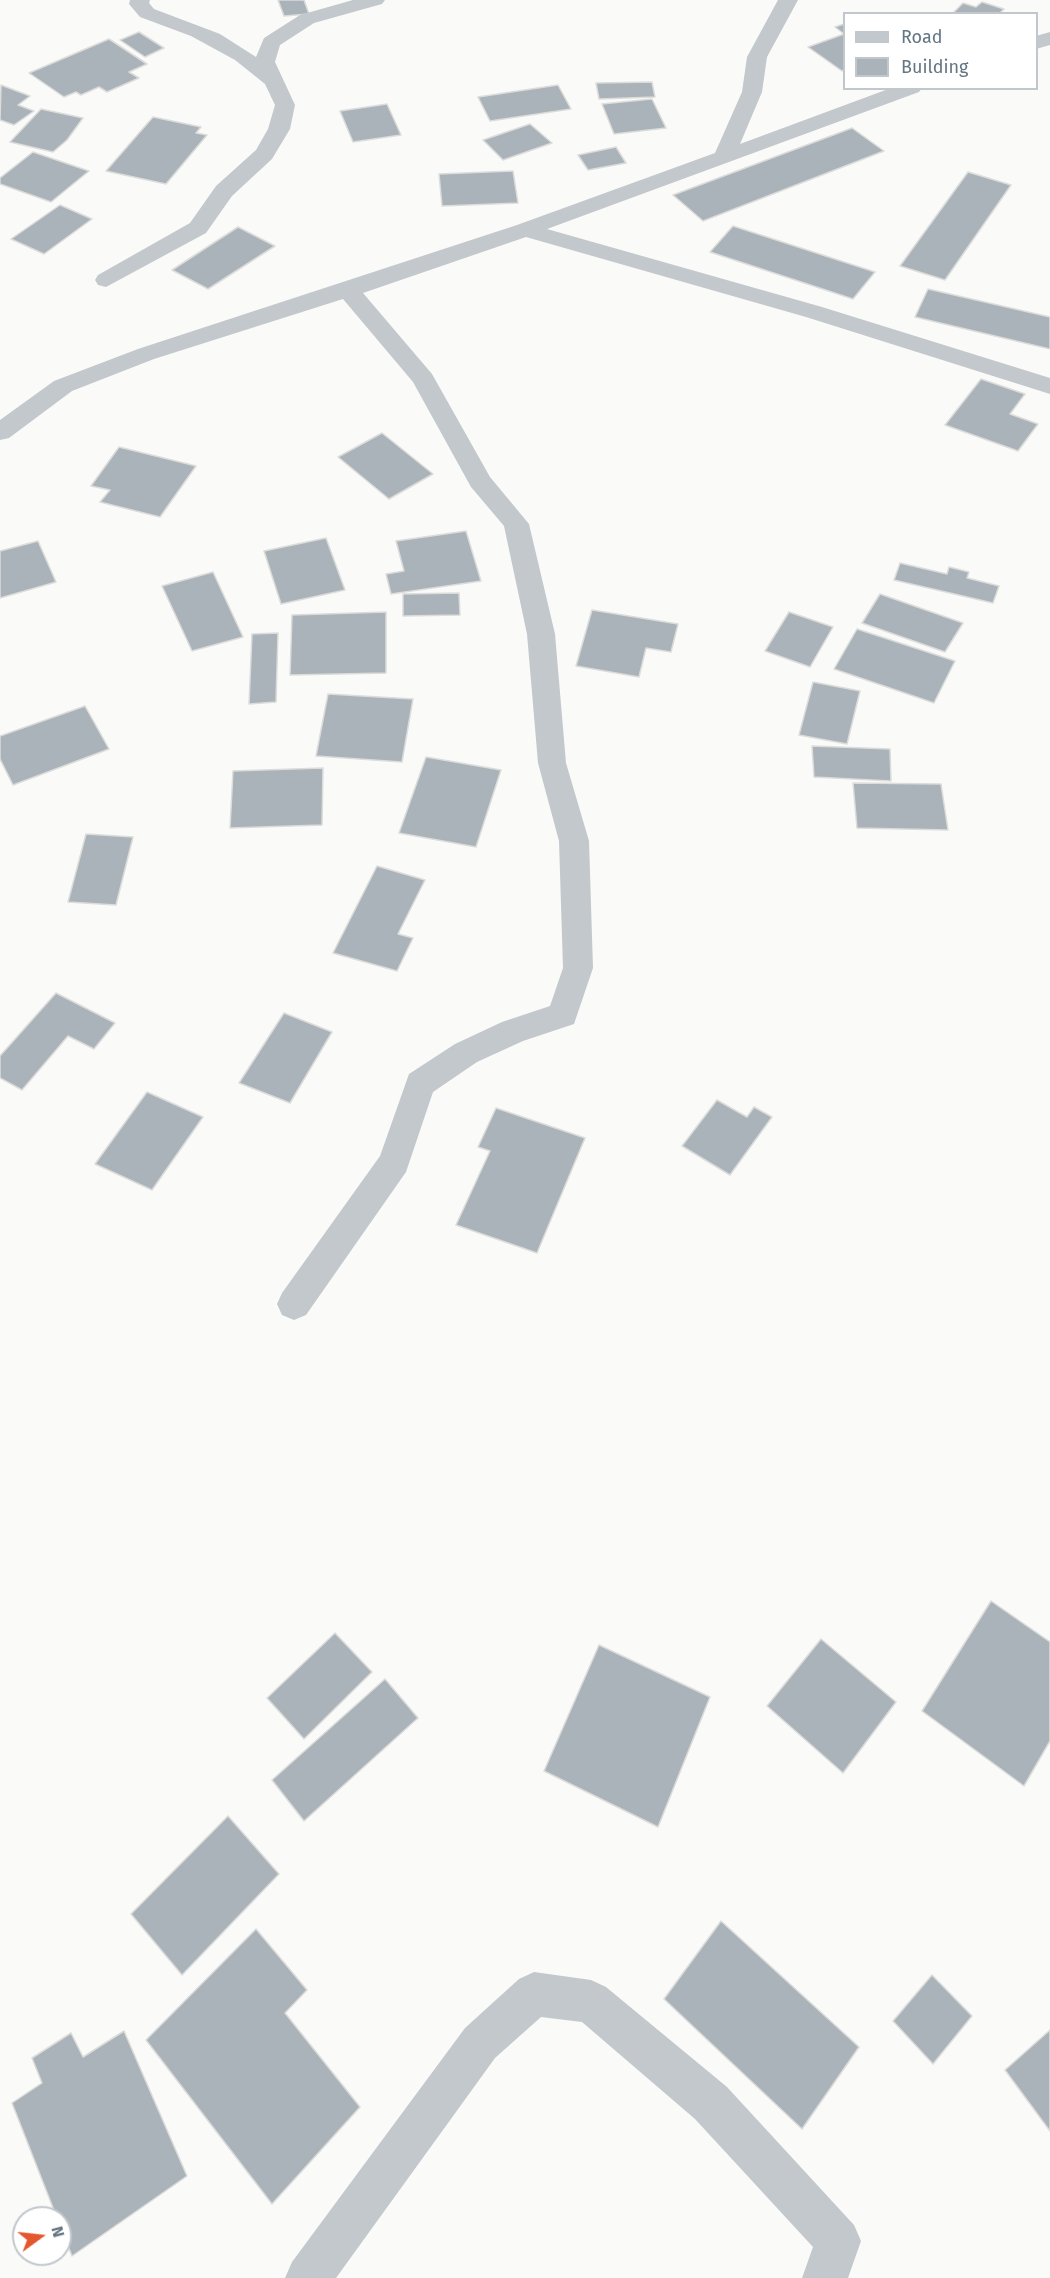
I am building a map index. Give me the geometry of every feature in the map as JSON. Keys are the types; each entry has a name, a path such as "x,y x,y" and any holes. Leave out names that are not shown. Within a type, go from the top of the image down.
{"street":[{"path":"141,0 139,4 147,13 216,38 244,55 271,79"},
{"path":"106,280 198,228 224,191 264,154 279,129 285,105 265,62 271,42 307,19 375,0"},
{"path":"724,157 752,92 757,57 788,0"},
{"path":"0,432 63,386 146,354 348,290 525,230 907,90"},
{"path":"525,230 814,312 1050,386"},
{"path":"294,1304 394,1162 420,1084 466,1053 513,1031 563,1014 578,968 574,842 552,763 542,634 516,524 480,480 423,379 348,290"},
{"path":"308,2278 480,2043 534,1994 591,2002 711,2103 838,2241 825,2278"}],"building":[{"path":"278,0 304,0 309,14 284,16"},
{"path":"982,2 1004,9 1001,12 954,12 963,3 976,7"},
{"path":"843,24 843,33 835,27"},
{"path":"139,32 164,48 145,57 120,40"},
{"path":"843,34 843,70 842,71 808,47"},
{"path":"109,39 147,64 129,72 139,78 107,92 99,87 81,95 76,92 64,97 29,73"},
{"path":"652,82 655,97 599,99 596,83"},
{"path":"1,85 30,96 18,105 34,111 14,125 0,120"},
{"path":"558,85 571,109 490,121 478,97"},
{"path":"652,99 666,128 614,134 602,104"},
{"path":"387,104 401,135 353,142 340,111"},
{"path":"41,109 83,118 67,140 53,152 10,142"},
{"path":"153,117 201,127 196,133 207,135 166,184 106,171"},
{"path":"530,124 552,143 503,160 483,140"},
{"path":"852,128 884,151 703,221 673,195"},
{"path":"616,147 626,163 588,170 578,155"},
{"path":"33,152 89,171 51,202 0,184 0,178"},
{"path":"513,171 518,203 442,206 439,174"},
{"path":"968,172 1011,185 945,280 900,266"},
{"path":"60,205 92,219 44,254 11,239"},
{"path":"733,226 875,272 853,299 710,252"},
{"path":"238,227 275,246 208,289 172,270"},
{"path":"928,289 1050,317 1050,349 915,317"},
{"path":"981,379 1025,394 1010,414 1038,424 1018,451 945,425"},
{"path":"382,433 433,474 389,499 338,457"},
{"path":"119,447 196,466 160,517 100,502 110,490 91,486"},
{"path":"466,531 481,581 391,594 386,574 404,571 396,541"},
{"path":"326,538 345,590 281,604 264,551"},
{"path":"38,541 56,582 0,598 0,551"},
{"path":"900,563 947,574 949,567 969,572 967,578 999,586 993,603 894,580"},
{"path":"213,572 243,637 192,651 162,586"},
{"path":"459,593 460,615 403,616 403,594"},
{"path":"880,594 963,623 945,652 862,623"},
{"path":"592,610 678,624 671,652 646,648 639,677 576,666"},
{"path":"386,612 386,673 290,675 292,615"},
{"path":"789,612 833,627 810,667 765,651"},
{"path":"857,629 955,661 934,703 834,669"},
{"path":"278,633 276,702 249,704 252,634"},
{"path":"813,682 860,691 847,744 799,735"},
{"path":"328,694 413,699 402,762 316,756"},
{"path":"85,706 109,749 13,785 0,759 0,736"},
{"path":"812,746 890,749 891,781 814,777"},
{"path":"426,757 501,770 476,847 399,833"},
{"path":"323,768 322,825 230,828 233,771"},
{"path":"853,783 941,784 948,830 857,828"},
{"path":"86,834 133,837 116,905 68,902"},
{"path":"377,866 425,880 398,934 413,938 397,971 333,953"},
{"path":"56,993 115,1023 94,1049 68,1036 22,1090 0,1078 0,1056"},
{"path":"284,1013 332,1032 290,1103 239,1083"},
{"path":"147,1092 203,1117 152,1190 95,1164"},
{"path":"717,1100 747,1117 754,1107 772,1117 730,1175 682,1146"},
{"path":"496,1108 585,1138 537,1253 456,1225 490,1151 478,1147"},
{"path":"991,1601 1050,1642 1050,1741 1024,1786 922,1711"},
{"path":"335,1633 372,1672 304,1739 267,1698"},
{"path":"821,1639 896,1702 843,1773 767,1706"},
{"path":"599,1645 710,1697 658,1827 544,1771"},
{"path":"385,1679 418,1718 304,1821 272,1780"},
{"path":"228,1816 279,1874 182,1975 131,1914"},
{"path":"721,1921 859,2047 802,2129 664,1999"},
{"path":"256,1929 307,1990 285,2013 360,2107 272,2204 146,2040"},
{"path":"932,1975 972,2016 933,2064 893,2021"},
{"path":"1050,2030 1050,2131 1005,2070"},
{"path":"124,2031 187,2176 72,2256 72,2206 52,2206 12,2103 42,2083 32,2058 71,2033 83,2057"}]}
